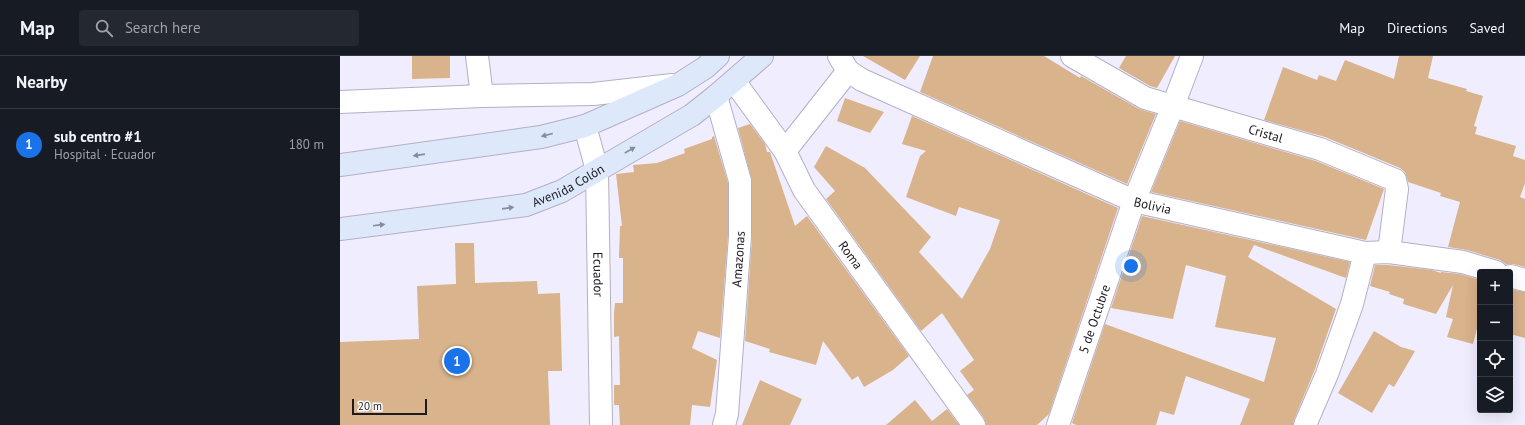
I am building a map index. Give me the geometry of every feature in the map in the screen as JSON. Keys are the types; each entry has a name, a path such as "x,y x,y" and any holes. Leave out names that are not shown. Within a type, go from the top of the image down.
{"main road":[{"path":"341,164 541,137 585,126 678,85 706,67 718,56"},
{"name":"Avenida Colón","path":"340,229 526,205 562,191 692,114 716,96 762,56"}],"street":[{"path":"477,56 482,96"},
{"name":"Cristal","path":"1072,56 1145,98 1320,149 1395,180 1397,190 1389,252"},
{"name":"5 de Octubre","path":"1058,425 1134,201 1192,56"},
{"path":"785,151 843,63"},
{"name":"Bolivia","path":"843,63 862,80 1134,201 1365,253 1389,252 1463,262 1486,269"},
{"name":"Roma","path":"734,81 785,151 804,190 974,425"},
{"path":"340,102 482,96 593,94 678,85"},
{"name":"Amazonas","path":"716,96 740,181 740,236 724,425"},
{"name":"Ecuador","path":"585,126 597,170 601,425"},
{"path":"1305,425 1327,374 1352,304 1365,253"},
{"path":"1513,277 1525,280"}],"building":[{"path":"412,56 450,56 450,78 412,79"},
{"path":"863,56 920,56 905,80"},
{"path":"933,56 1044,56 1080,78 1081,76 1139,109 1156,114 1127,184 920,92"},
{"path":"1126,56 1175,56 1157,88 1150,86 1119,68"},
{"path":"1399,56 1433,56 1428,78 1467,89 1466,91 1483,96 1474,126 1477,127 1475,134 1516,146 1513,156 1525,160 1525,183 1520,197 1525,199 1525,267 1506,264 1500,260 1467,250 1448,247 1460,202 1440,196 1441,193 1408,182 1405,172 1400,168 1325,137 1264,120 1283,67 1317,80 1319,75 1336,81 1345,60 1394,79"},
{"path":"845,98 884,112 870,133 837,121"},
{"path":"912,116 1118,208 1049,414 1037,425 986,425 984,418 967,395 974,390 960,371 974,360 942,313 921,331 826,199 835,191 814,167 826,146 865,168 931,237 919,252 962,299 990,249 1000,220 959,207 956,216 906,197 920,156 926,151 902,144"},
{"path":"1180,121 1316,161 1384,189 1366,240 1151,192"},
{"path":"750,124 765,144 767,152 770,152 795,226 807,216 909,356 893,370 864,387 858,376 852,380 823,341 816,365 769,352 770,349 745,341 752,237 752,181 738,128"},
{"path":"714,136 728,183 728,236 720,338 698,331 692,348 717,360 710,407 692,405 690,425 620,425 619,405 614,405 614,385 620,385 619,336 614,337 614,313 615,303 623,303 623,258 619,258 620,226 622,226 616,174 634,172 633,165 657,163 685,153 684,149 712,139"},
{"path":"1142,216 1350,262 1346,278 1254,245 1248,257 1336,309 1293,425 1240,425 1250,399 1186,376 1174,415 1160,411 1156,425 1076,425 1072,423 1105,324 1264,382 1276,338 1215,327 1226,276 1186,265 1173,319 1111,308"},
{"path":"455,243 474,243 475,283 537,281 538,294 560,293 562,371 548,371 550,425 340,425 340,342 419,339 417,286 456,284"},
{"path":"1375,265 1432,270 1441,273 1460,274 1477,279 1477,329 1473,344 1447,337 1453,319 1446,317 1453,285 1436,314 1403,304 1404,299 1389,294 1390,292 1370,286"},
{"path":"1513,290 1525,292 1525,338 1513,335"},
{"path":"1374,331 1401,347 1415,351 1394,387 1389,384 1372,413 1338,393"},
{"path":"760,380 802,399 790,425 742,425"},
{"path":"915,400 932,421 947,409 959,425 886,425"}],"place":[{"name":"sub centro #1","path":"457,361"}]}
